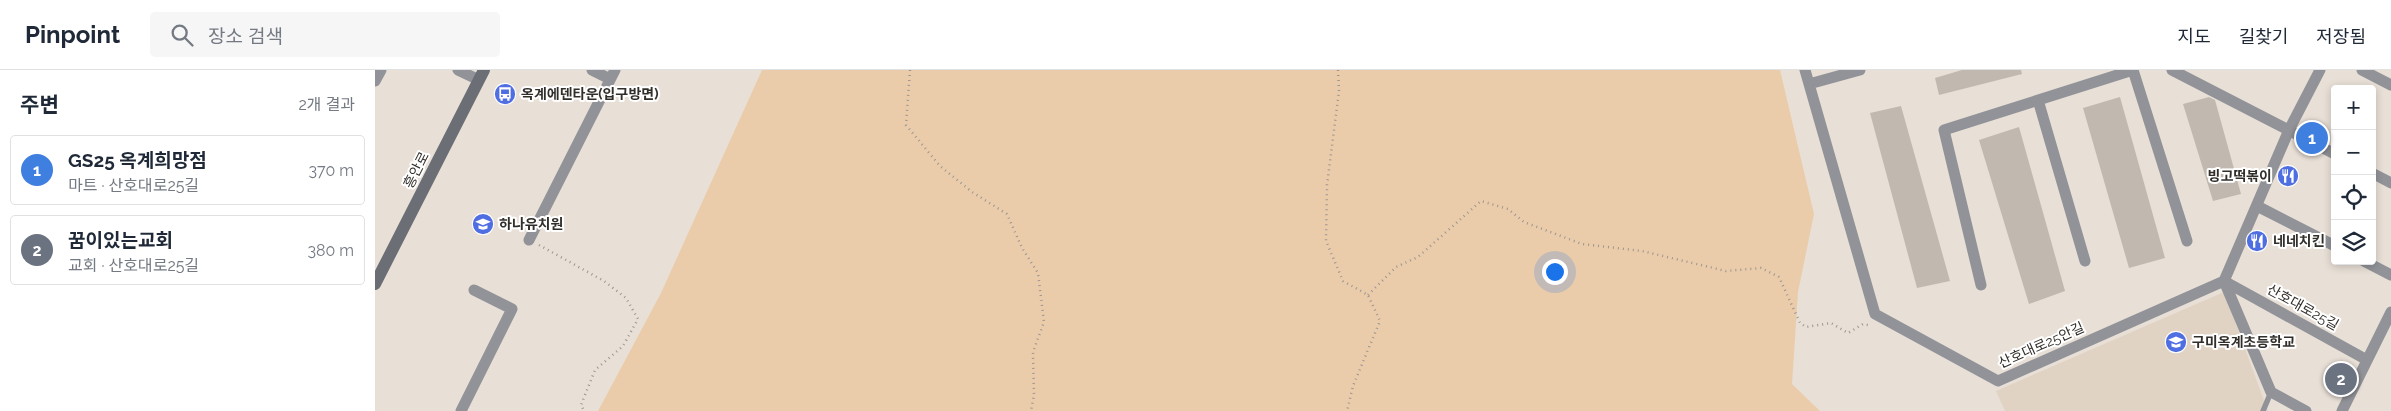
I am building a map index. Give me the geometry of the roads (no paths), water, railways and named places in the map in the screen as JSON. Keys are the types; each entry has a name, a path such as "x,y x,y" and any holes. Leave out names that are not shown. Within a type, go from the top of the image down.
{"street":[{"path":"375,81 381,70"},
{"path":"458,70 481,75"},
{"path":"529,240 613,74 592,70"},
{"name":"산호대로25안길","path":"1805,70 1875,314 1998,381 2224,281"},
{"path":"1809,84 1859,70"},
{"path":"1981,285 1944,130 2133,70 2187,241"},
{"path":"2172,70 2331,152"},
{"path":"2306,411 2271,392 2224,281 2289,130 2320,70"},
{"path":"2362,70 2391,85"},
{"name":"흥안로","path":"375,284 481,75"},
{"path":"2038,100 2085,261"},
{"path":"2376,175 2391,182"},
{"path":"2257,206 2331,244"},
{"path":"2372,265 2391,275"},
{"name":"산호대로25길","path":"2224,281 2367,360"},
{"path":"461,411 512,309 474,290"},
{"path":"2342,411 2391,312"}],"lane":[{"path":"2263,411 2271,392"}],"place":[{"name":"옥계에덴타운(입구방면)","path":"505,94"},
{"name":"GS25 옥계희망점","path":"2312,138"},
{"name":"빙고떡볶이","path":"2288,176"},
{"name":"하나유치원","path":"483,224"},
{"name":"네네치킨","path":"2257,241"},
{"name":"구미옥계초등학교","path":"2176,342"},
{"name":"꿈이있는교회","path":"2341,379"}]}
